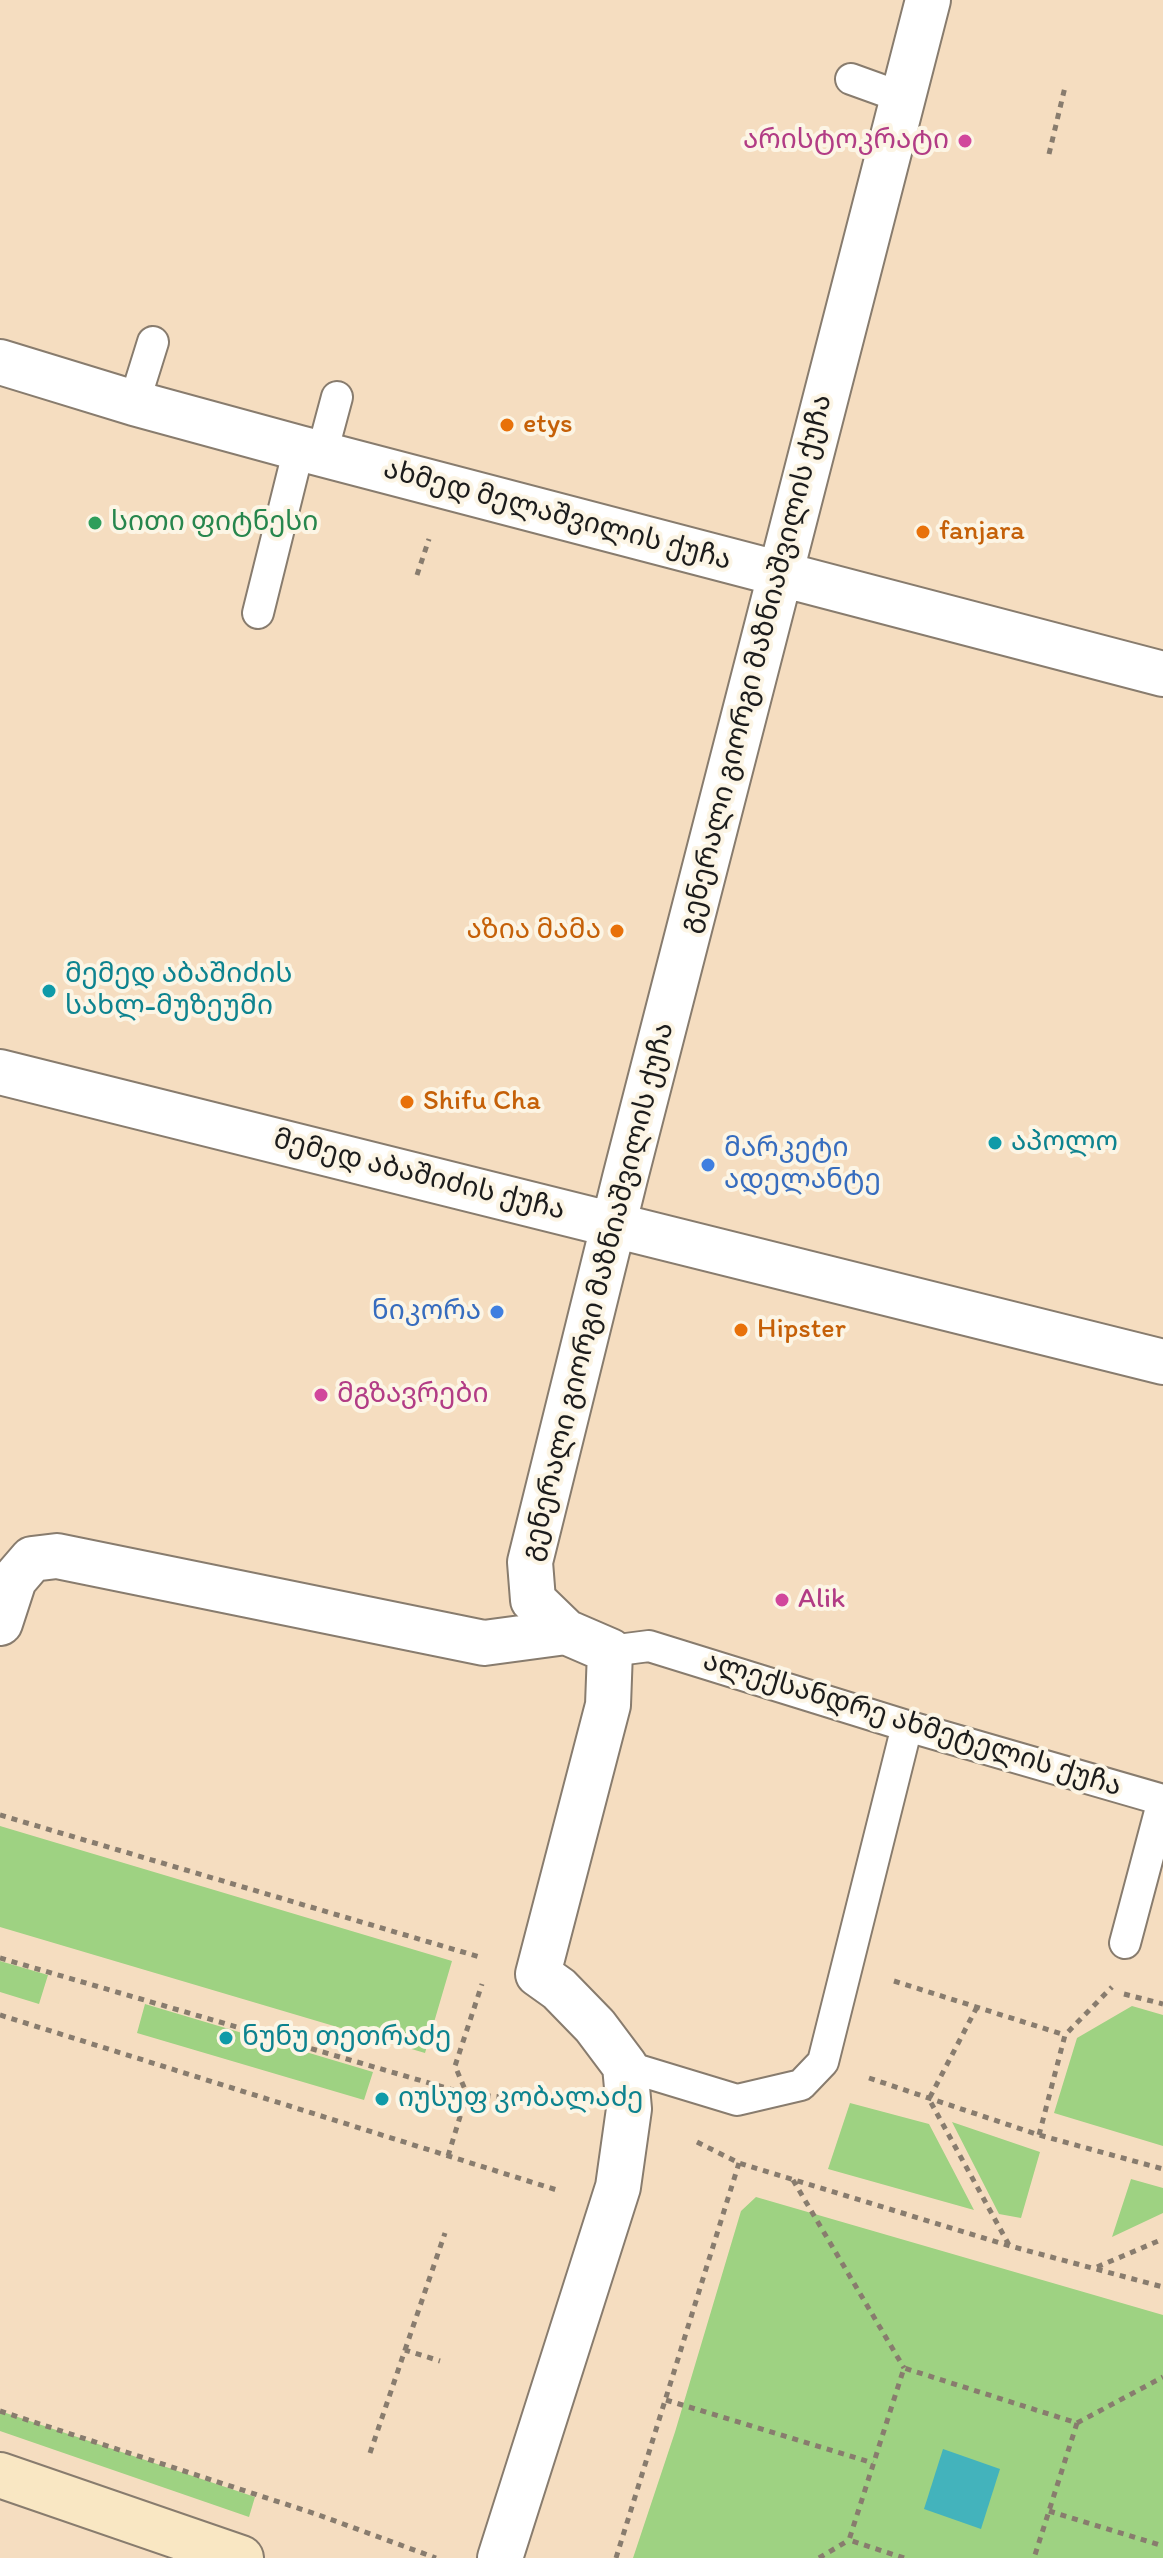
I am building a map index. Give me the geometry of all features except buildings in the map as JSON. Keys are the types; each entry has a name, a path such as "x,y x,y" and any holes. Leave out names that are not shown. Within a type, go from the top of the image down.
{"main road":[{"path":"0,2475 241,2558"}],"street":[{"name":"გენერალი გიორგი მაზნიაშვილის ქუჩა","path":"610,1651 566,1632 533,1600 530,1562 928,0"},
{"name":"ახმედ მელაშვილის ქუჩა","path":"0,362 134,403 1163,674"},
{"name":"მემედ აბაშიძის ქუჩა","path":"0,1072 1163,1362"},
{"path":"0,1623 14,1580 23,1569 32,1559 57,1556 484,1643 566,1632"},
{"path":"500,2558 618,2187 629,2109 625,2066 595,2026 559,1989 538,1974 608,1705 610,1651"}],"lane":[{"path":"851,79 901,97"},
{"path":"134,403 153,342"},
{"path":"258,613 310,450 337,397"},
{"name":"ალექსანდრე ახმეტელის ქუჩა","path":"610,1651 649,1646 907,1726 1163,1800 1125,1943"},
{"path":"625,2066 737,2100 801,2085 823,2062 907,1726"}],"path":[{"path":"1049,154 1065,87"},
{"path":"417,575 429,539"},
{"path":"0,1815 538,1974"},
{"path":"1039,2135 1065,2035 1111,1991 1125,1943"},
{"path":"448,2156 467,2094 455,2066 490,1960"},
{"path":"846,1966 1065,2035"},
{"path":"1111,1991 1163,2004"},
{"path":"929,2099 977,2007"},
{"path":"0,2015 611,2207"},
{"path":"823,2062 1039,2135 1163,2169"},
{"path":"929,2099 1010,2246"},
{"path":"616,2558 739,2163"},
{"path":"793,2179 904,2368 1077,2423"},
{"path":"370,2453 445,2233"},
{"path":"1096,2268 1163,2239"},
{"path":"405,2350 440,2361"},
{"path":"819,2558 849,2540 904,2368"},
{"path":"1034,2558 1077,2423 1163,2377"},
{"path":"666,2400 873,2463"},
{"path":"0,2411 316,2514 436,2558"},
{"path":"1049,2511 1163,2546"},
{"path":"849,2540 904,2558"}],"green space":[{"path":"0,1826 452,1961 425,2053 0,1927"},
{"path":"0,1961 48,1975 39,2004 0,1992"},
{"path":"145,2004 373,2072 364,2100 137,2033"},
{"path":"1132,2006 1163,2015 1163,2146 1054,2113 1077,2038"},
{"path":"850,2103 929,2124 974,2210 828,2169"},
{"path":"952,2122 1040,2152 1021,2218 999,2214"},
{"path":"1131,2179 1163,2188 1163,2213 1112,2237"},
{"path":"756,2197 1163,2315 1163,2558 633,2558 675,2432 741,2211"},
{"path":"0,2411 255,2497 249,2517 0,2431"}],"water":[{"path":"943,2449 1000,2469 981,2529 924,2509"}],"place":[{"name":"არისტოკრატი","path":"965,141"},
{"name":"etys","path":"507,425"},
{"name":"სითი ფიტნესი","path":"95,523"},
{"name":"fanjara","path":"923,532"},
{"name":"აზია მამა","path":"617,931"},
{"name":"მემედ აბაშიძის სახლ-მუზეუმი","path":"49,991"},
{"name":"Shifu Cha","path":"407,1102"},
{"name":"აპოლო","path":"995,1143"},
{"name":"მარკეტი ადელანტე","path":"708,1165"},
{"name":"ნიკორა","path":"497,1312"},
{"name":"Hipster","path":"741,1330"},
{"name":"მგზავრები","path":"321,1395"},
{"name":"Alik","path":"782,1600"},
{"name":"ნუნუ თეთრაძე","path":"226,2038"},
{"name":"იუსუფ კობალაძე","path":"382,2099"}]}
